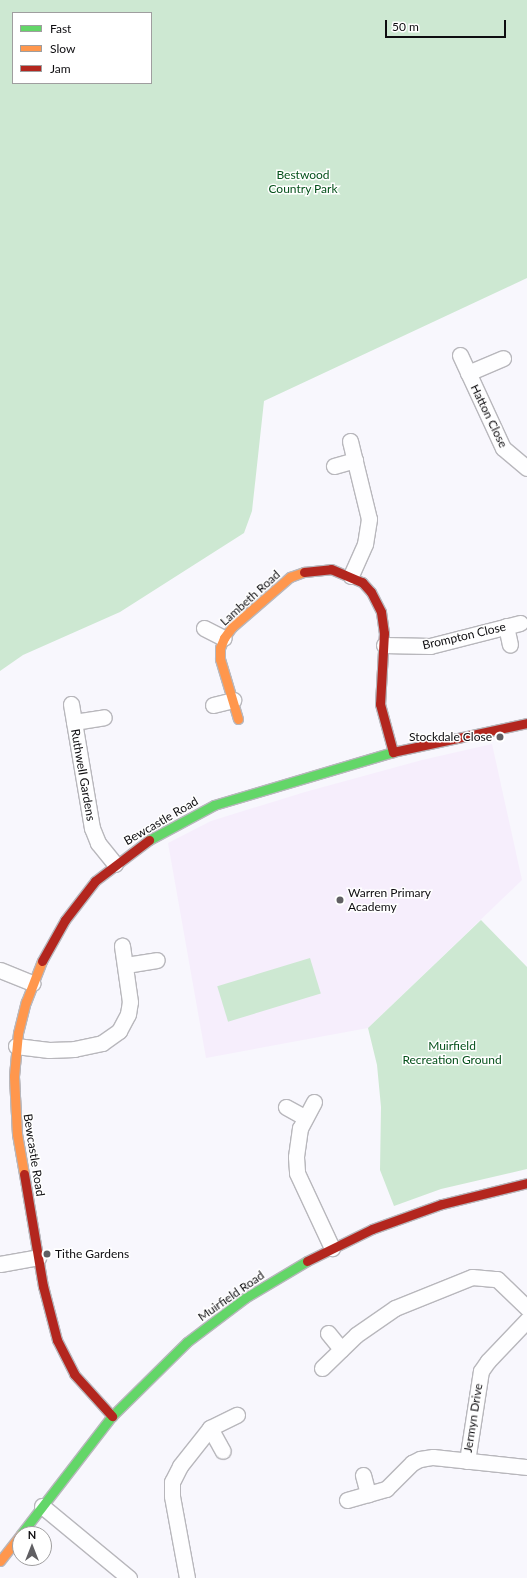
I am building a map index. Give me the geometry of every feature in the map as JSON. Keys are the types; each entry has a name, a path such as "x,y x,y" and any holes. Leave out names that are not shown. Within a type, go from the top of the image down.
{"street":[{"name":"Hatton Close","path":"460,355 503,448 527,468"},
{"path":"468,373 503,358"},
{"path":"350,442 369,519 365,544 351,576"},
{"path":"334,466 355,460"},
{"name":"Lambeth Road","path":"238,719 220,659 220,648 224,638 232,627 290,577 320,568 351,576 362,582 377,601 384,622 380,704 392,752"},
{"name":"Brompton Close","path":"384,645 430,646 513,624 510,645"},
{"path":"204,628 224,638"},
{"path":"213,705 233,700"},
{"name":"Ruthwell Gardens","path":"71,704 92,828 98,843 114,864"},
{"path":"74,722 104,717"},
{"name":"Bewcastle Road","path":"112,1416 77,1378 64,1357 52,1324 38,1257 16,1134 16,1046 26,1002 33,983 65,920 95,882 114,864 163,831 214,805 392,752 527,723"},
{"path":"16,1046 74,1049 102,1043 111,1038 124,1024 129,1008 126,965 122,946"},
{"path":"126,965 157,960"},
{"path":"0,970 33,983"},
{"path":"314,1102 304,1117 297,1143 297,1174 332,1248"},
{"path":"286,1107 304,1117"},
{"name":"Muirfield Road","path":"27,1526 112,1416 155,1372 216,1319 292,1268 372,1229 442,1204 527,1183"},
{"path":"0,1264 38,1257"},
{"path":"322,1368 341,1349 395,1308 472,1277 497,1279 527,1308"},
{"name":"Jermyn Drive","path":"467,1461 481,1372 488,1361 527,1320"},
{"path":"328,1332 341,1349"},
{"path":"187,1578 171,1489 175,1474 210,1428 237,1415"},
{"path":"210,1428 223,1451"},
{"name":"Jermyn Drive","path":"346,1500 393,1485 412,1463 420,1459 433,1457 527,1467"},
{"path":"363,1475 368,1494"},
{"path":"42,1506 129,1578"},
{"name":"Muirfield Road","path":"0,1561 12,1545"}],"shaded area":[{"name":"Warren Primary Academy","path":"492,744 522,880 368,1028 206,1058 168,843 211,821 305,792 422,760"}],"green space":[{"name":"Bestwood Country Park","path":"0,0 527,0 527,278 264,401 252,511 244,533 120,612 23,655 0,671"},
{"name":"Muirfield Recreation Ground","path":"481,920 527,967 527,1169 441,1189 394,1206 380,1170 381,1107 377,1065 368,1028"},
{"path":"310,958 321,993 228,1022 217,986"}],"traffic: fast":[{"path":"149,840 214,805 393,752"},
{"path":"27,1526 112,1416 187,1342 245,1298 307,1261"}],"traffic: slow":[{"path":"238,719 220,659 220,648 224,638 232,627 290,577 304,572"},
{"path":"24,1174 17,1134 14,1076 18,1033 26,1002 42,961"},
{"path":"0,1561 12,1545"}],"traffic: jam":[{"path":"304,572 331,569 362,582 371,592 381,612 384,633 380,704 393,752"},
{"path":"393,752 527,723"},
{"path":"42,961 65,920 95,881 149,840"},
{"path":"24,1174 43,1286 57,1340 74,1374 112,1416"},
{"path":"307,1261 372,1229 442,1204 527,1183"}],"place":[{"name":"Stockdale Close","path":"500,737"},
{"name":"Warren Primary Academy","path":"340,900"},
{"name":"Tithe Gardens","path":"47,1254"}]}
